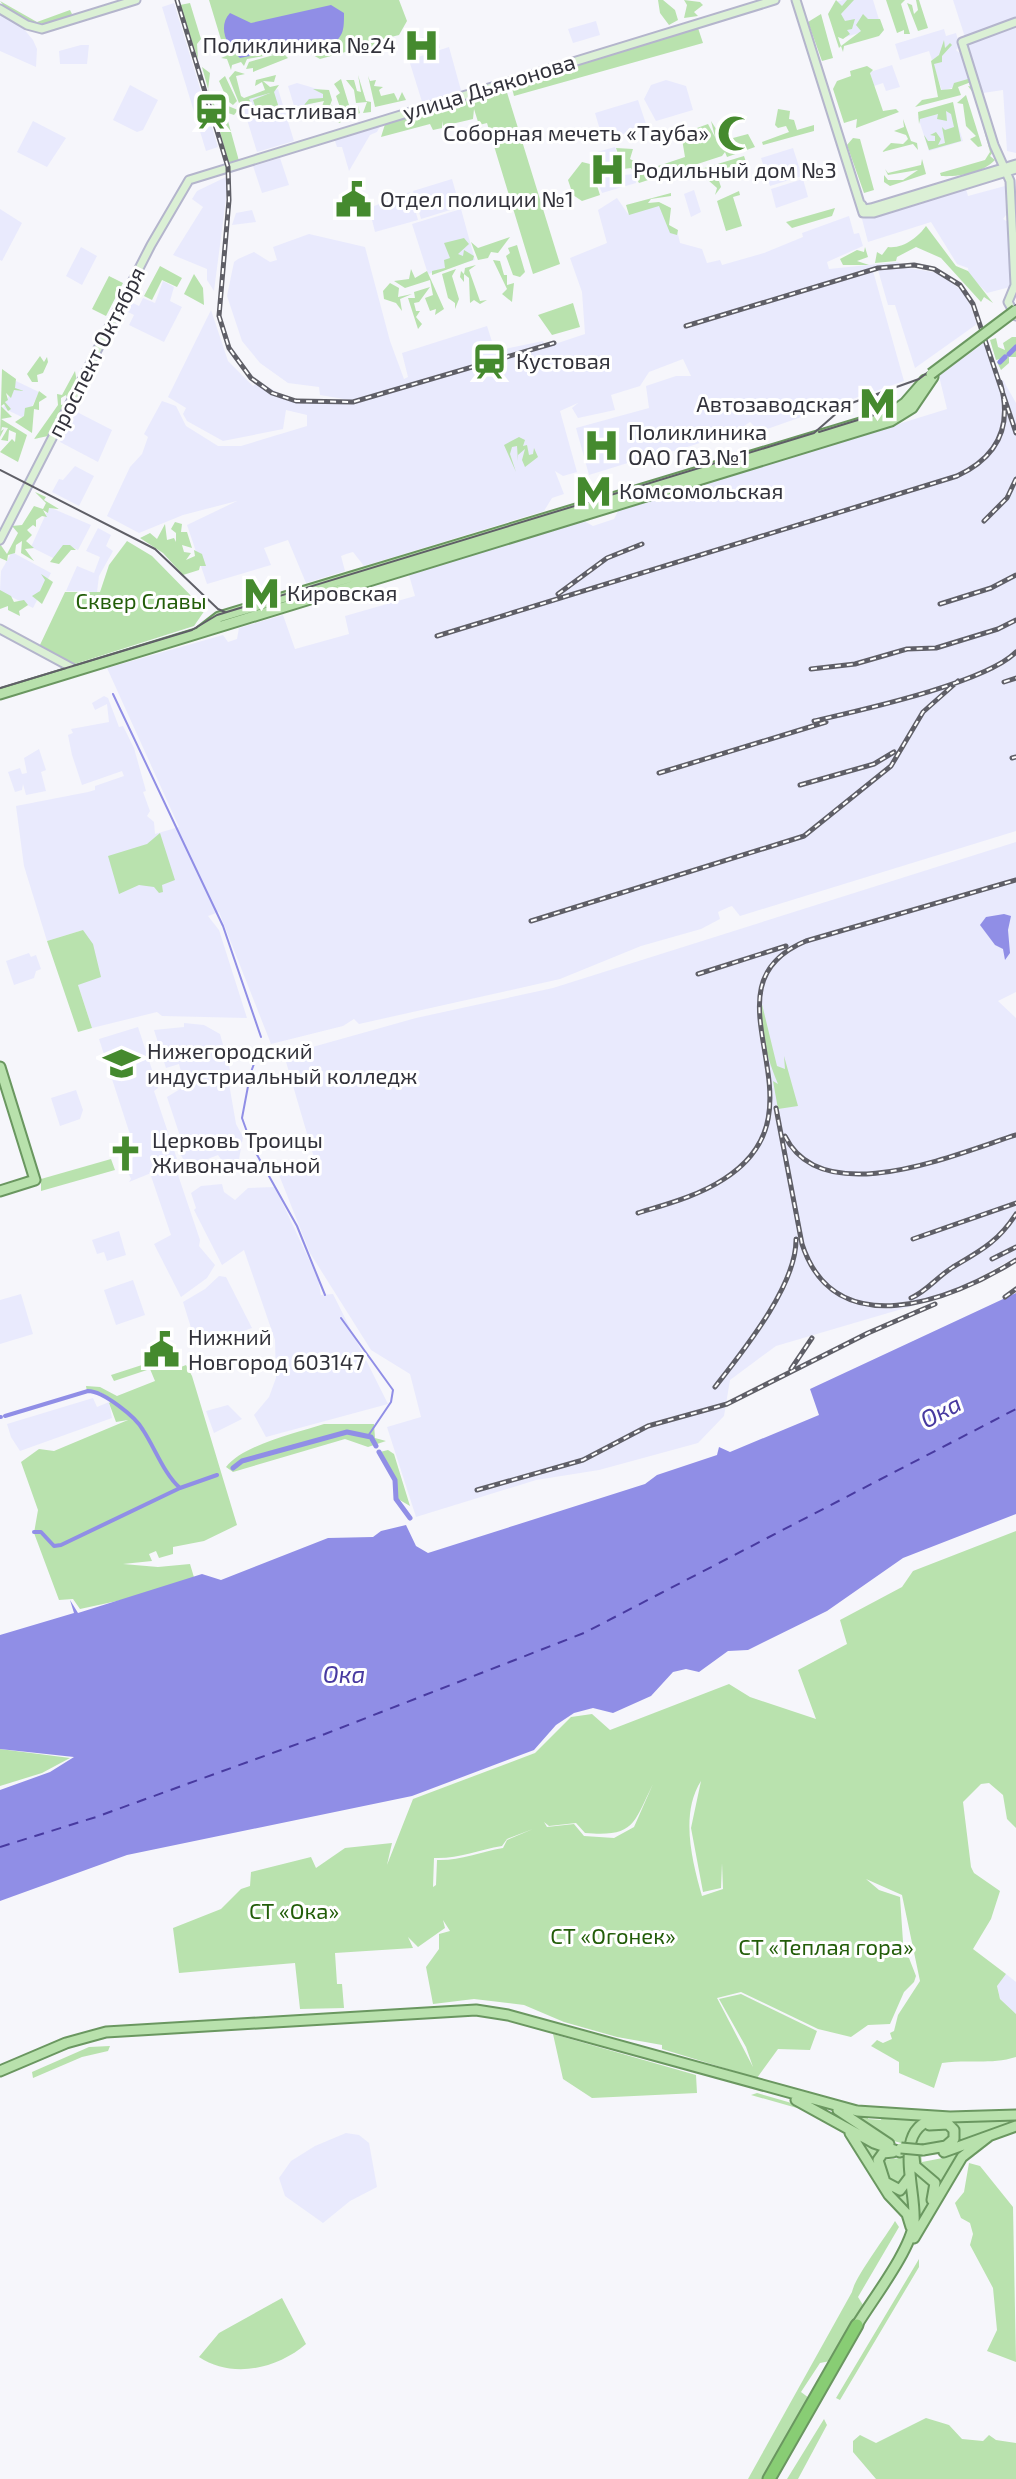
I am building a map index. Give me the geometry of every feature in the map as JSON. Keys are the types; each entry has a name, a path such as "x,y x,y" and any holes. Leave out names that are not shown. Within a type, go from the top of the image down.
{"highway":[{"path":"771,2479 859,2326"}],"main road":[{"path":"0,9 27,25 42,29 136,0"},
{"name":"улица Дьяконова","path":"203,174 775,0"},
{"path":"798,0 861,208 869,214 1016,167"},
{"path":"0,694 356,580 853,429 895,411 932,376 1016,313 1008,302 1014,289 1015,237 1005,171 962,42 1016,22"},
{"name":"проспект Октября","path":"0,540 174,202 186,183 203,174"},
{"path":"0,629 76,670"},
{"path":"0,1067 35,1180 0,1191"},
{"path":"0,2071 90,2035 176,2027 476,2010 508,2015 865,2112 950,2117 1016,2115"},
{"path":"696,2068 790,2097 874,2143 900,2150 945,2151 1016,2126"},
{"path":"813,2100 843,2112 900,2150"},
{"path":"914,2208 910,2139 914,2130 928,2120 950,2117"},
{"path":"840,2123 857,2140 889,2195 907,2214 909,2238"},
{"path":"923,2152 950,2144 955,2135 951,2126 932,2124 919,2132 914,2145 914,2163 935,2187 923,2222"},
{"path":"859,2326 965,2153 989,2136"},
{"path":"900,2150 886,2152 879,2157 877,2167 885,2182 894,2190 905,2188 911,2167"},
{"path":"859,2326 909,2238 914,2208 914,2178 923,2172"}],"shaded area":[{"path":"873,0 881,26 846,37 835,2"},
{"path":"953,0 1016,0 1016,153 1007,151 1003,90 983,93"},
{"path":"174,3 218,147 206,151 162,7"},
{"path":"0,12 18,22 33,40 37,49 36,67 0,51"},
{"path":"596,21 600,35 573,43 568,29"},
{"path":"944,29 946,36 956,33 960,46 956,50 962,55 971,82 942,91 929,51 900,60 895,44"},
{"name":"Поликлиника №24","path":"437,33 440,48 407,56 406,42"},
{"path":"89,45 87,64 60,64 59,51"},
{"path":"449,47 462,94 423,105 409,60"},
{"path":"892,65 900,87 886,91 883,83 874,86 870,72"},
{"path":"666,80 686,86 693,110 656,121 644,99 651,85"},
{"path":"297,83 324,91 326,99 295,109 288,86"},
{"path":"130,85 158,100 143,130 137,132 113,120"},
{"path":"278,89 294,141 257,152 241,100"},
{"path":"638,100 647,127 603,140 595,113"},
{"path":"952,107 963,141 929,151 918,117"},
{"path":"33,121 66,138 47,167 17,152"},
{"path":"381,124 377,132 370,135 349,171 342,147 337,147 334,138"},
{"name":"Родильный дом №3","path":"615,147 624,175 634,174 636,183 602,193 591,167 590,154"},
{"path":"793,148 802,176 770,186 761,158"},
{"path":"280,158 289,185 262,193 253,166"},
{"path":"226,177 227,191 214,291 207,280 207,269 173,255 203,207 192,199 197,191"},
{"path":"452,179 460,207 421,219 413,191"},
{"path":"803,179 808,197 776,208 771,189"},
{"path":"1005,186 1006,215 1003,219 1008,222 1010,287 987,293 969,275 968,268 957,264 931,222 868,242 862,219 966,189 968,196"},
{"path":"694,190 701,212 691,217 684,194"},
{"path":"410,192 418,220 375,232 369,208"},
{"path":"617,198 628,214 662,204 671,231 677,230 680,243 702,249 707,263 720,260 722,265 764,253 803,237 802,233 849,216 854,234 859,233 863,246 827,262 829,269 898,262 903,267 939,273 966,294 977,324 915,368 895,305 888,305 878,270 873,271 904,381 770,428 759,431 750,422 737,431 678,450 654,455 652,451 646,453 647,457 589,475 576,428 649,408 646,386 676,376 691,376 683,359 649,372 640,386 611,395 615,410 578,418 572,408 578,403 560,411 577,472 563,476 555,471 564,494 552,498 544,511 364,566 353,552 346,554 341,556 345,571 306,583 288,540 264,548 271,565 207,584 187,525 237,501 183,515 139,533 107,516 130,467 142,454 148,437 144,434 162,401 176,406 186,426 218,446 241,446 307,426 307,415 286,410 283,429 223,441 187,421 183,414 186,408 168,397 211,310 228,361 253,386 258,382 287,397 311,402 344,399 320,395 319,387 288,383 260,363 242,341 227,296 234,262 238,259 254,252 270,262 277,260 273,247 309,234 365,247 390,341 404,379 408,377 402,353 487,326 495,351 543,341 546,347 585,334 582,292 570,258 607,243 598,210"},
{"path":"0,209 22,223 2,261 0,260"},
{"path":"461,209 475,260 428,274 412,224"},
{"path":"252,210 256,222 232,225 236,213"},
{"path":"81,247 97,256 82,285 66,276"},
{"path":"163,281 174,287 170,301 182,307 164,342 129,325 134,315 126,311 131,302 139,306 143,298 155,303"},
{"path":"985,342 998,382 1003,380 1016,403 1016,831 740,916 732,906 718,912 720,919 701,929 641,946 560,979 359,1024 354,1019 343,1026 271,1044 219,912 208,916 219,930 247,1018 162,1016 157,1012 92,1028 78,985 85,937 83,930 47,941 24,866 16,806 88,792 95,790 95,786 124,776 122,771 82,785 72,755 68,735 73,733 71,729 109,722 107,704 95,710 92,703 104,696 108,698 119,727 123,726 134,748 150,811 147,816 154,822 155,834 179,827 107,668 223,635 228,642 237,639 239,628 283,615 295,649 349,634 345,616 415,596 409,575 584,521 593,526 614,519 618,511 947,409 939,376"},
{"path":"16,381 39,392 26,419 3,408"},
{"path":"75,411 112,430 98,462 60,442"},
{"path":"75,466 94,476 79,506 52,492 59,479 63,480"},
{"path":"49,507 91,525 78,550 68,545 57,560 31,547"},
{"path":"98,528 111,535 106,546 113,551 99,576 97,592 66,591 77,566 94,573 100,557 86,551"},
{"path":"12,552 51,573 33,608 0,591 1,571"},
{"path":"39,749 46,770 41,772 46,791 26,795 23,784 22,790 15,792 8,772 20,768 22,774 27,773 24,758"},
{"path":"1016,842 1016,992 998,1001 1016,1018 1016,1257 946,1296 776,1346 730,1380 724,1416 698,1443 599,1470 536,1480 416,1517 387,1427 421,1417 410,1374 371,1350 310,1253 279,1175 315,1161 284,1055 416,1018 553,988"},
{"path":"29,953 31,957 36,955 41,969 36,971 34,978 14,985 6,961"},
{"path":"184,1023 204,1025 220,1034 230,1070 227,1072 236,1124 243,1137 237,1170 232,1175 218,1155 187,1167 177,1147 188,1139 180,1136 167,1097 185,1086 179,1064 166,1068 154,1030 184,1027"},
{"path":"138,1027 158,1088 154,1091 178,1162 129,1182 131,1179 123,1161 137,1156 99,1039"},
{"path":"76,1090 83,1110 80,1119 60,1126 51,1098"},
{"path":"176,1169 200,1240 199,1246 215,1265 207,1278 181,1297 154,1244 171,1235 151,1176"},
{"path":"222,1184 224,1192 235,1200 248,1188 275,1187 318,1279 321,1295 333,1294 388,1404 266,1437 254,1415 269,1397 276,1378 275,1340 244,1250 222,1265 194,1210 191,1193 201,1186"},
{"path":"119,1231 126,1255 107,1261 104,1252 97,1254 92,1240"},
{"path":"219,1276 226,1277 252,1328 197,1347 183,1302"},
{"path":"133,1280 145,1315 116,1325 104,1290"},
{"path":"21,1294 33,1334 0,1344 0,1300"},
{"path":"93,1398 97,1407 109,1402 112,1418 20,1451 11,1437 7,1424"},
{"path":"228,1405 242,1419 214,1433 206,1411"},
{"path":"1006,1974 1016,1982 1016,2014 1000,1999 997,1985"},
{"path":"346,2133 359,2135 369,2143 377,2187 350,2201 323,2223 285,2196 279,2178 291,2161 315,2146"}],"green space":[{"path":"209,0 399,0 407,21 399,35 383,39 376,49 360,48 320,59 300,48 282,52 288,58 253,72 253,68 246,69 249,62 281,53 247,59 244,66 241,62 232,65 231,70 227,59 221,58 226,56"},
{"path":"658,0 663,0 675,10 678,20 669,25 660,13"},
{"path":"684,0 703,5 694,12 698,16 684,18 687,5"},
{"path":"836,0 842,6 847,0 854,0 841,14 845,21 855,19 852,29 847,30 850,34 843,39 838,37 839,48 828,14"},
{"path":"886,0 905,0 901,4 910,34 904,34 904,30 897,33"},
{"path":"916,0 919,0 928,28 918,31 907,3 912,5 914,14 918,10"},
{"path":"0,1 37,22 70,10 72,14 52,23 32,22 6,8"},
{"path":"190,3 201,39 197,44 198,59 180,5"},
{"path":"821,14 833,58 822,61 808,22"},
{"path":"863,14 868,19 880,19 884,30 879,36 844,46 843,52 841,46 861,31 856,25"},
{"path":"697,25 703,43 514,96 511,84"},
{"path":"944,40 945,48 950,43 952,45 942,56 942,62 934,64 941,90 952,89 954,83 968,79 967,67 971,82 958,87 961,95 915,107 922,100 938,97 931,61 939,55"},
{"path":"867,66 873,70 870,73 883,111 896,109 899,112 856,128 857,119 844,123 833,89 837,81 851,76 850,71"},
{"path":"202,67 210,73 208,89"},
{"path":"235,71 245,74 236,76 244,98 265,90 262,82 255,86 256,80 276,75 274,82 263,81 270,87 279,85 274,92 279,108 270,105 256,109 253,100 270,93 249,99 255,110 250,111 246,102 246,108 241,108 229,78"},
{"path":"358,75 366,101 371,102 371,112 363,113 367,102 356,103 354,90 346,80 354,80 357,91 361,92"},
{"path":"225,76 237,101 233,105 226,100 228,106 238,110 234,115 228,113 222,97 227,99 219,81"},
{"path":"368,76 370,81 376,80 374,86 383,87 379,90 381,96 394,93 398,101 402,92 406,100 375,107"},
{"path":"341,79 349,105 358,106 360,113 339,123 337,118 346,113 335,114 331,104 336,111 341,110 336,96 340,93 334,84"},
{"path":"505,86 560,264 533,274 487,123 479,125 474,109 473,119 443,126 442,121 442,128 433,130 430,124 381,137 386,121"},
{"path":"968,86 973,87 993,152 990,156 995,160 970,173 941,176 940,173 985,160 990,152 974,94"},
{"path":"313,89 329,90 332,100 329,108 324,107 326,117 321,109 324,101 304,105 309,99 323,98 323,94"},
{"path":"209,93 217,111 222,110 223,103 239,161 229,164"},
{"path":"966,95 982,146 978,147 970,139 976,136 966,126 963,104 957,103"},
{"path":"953,102 961,141 929,150 924,135 928,141 935,141 935,136 930,135 936,132 941,139 938,145 945,143 942,127 945,130 954,127 951,114 946,111 947,121 937,119 938,114 920,119 919,124 918,112"},
{"path":"778,109 790,111 789,119 794,120 797,130 814,125 814,131 763,145 762,142 789,132 786,126 778,128 775,125"},
{"path":"903,119 918,150 913,144 882,152 891,143 903,144 908,139 906,135 894,131 904,127"},
{"path":"711,121 721,137 724,134 733,138 748,134 755,147 727,157 725,152 722,156 639,183 631,168 623,169 616,148 633,149 630,159 649,169 685,157 682,139 686,132 708,124 715,137"},
{"path":"853,138 860,139 874,190 864,193 847,145"},
{"path":"744,156 746,162 704,175 702,181 701,169"},
{"path":"922,159 926,174 890,186 884,182 884,175 888,180 903,180 918,170 888,175 885,169 888,173 921,165"},
{"path":"582,162 590,164 600,195 582,201 573,195 568,180"},
{"path":"750,166 749,172 719,181 721,187 715,195 717,188 708,180"},
{"path":"739,191 740,195 733,197 742,226 726,231 717,201"},
{"path":"671,193 671,196 651,199 648,203 659,202 671,208 669,225 678,230 677,235 670,233 659,206 629,215 626,205"},
{"path":"835,208 832,216 792,228 786,222"},
{"path":"926,226 956,266 968,271 993,303 984,297 981,302 941,258 916,247 897,257 896,261 875,263 877,252 882,255 888,247 905,244"},
{"path":"510,237 498,253 491,252 488,258 478,260 471,242 478,248"},
{"path":"464,238 469,244 458,254 463,256 464,250 474,256 473,260 432,275 432,271 445,268 444,260 450,258 444,243"},
{"path":"517,245 525,272 520,277 513,275 506,256 510,253 508,248"},
{"path":"865,247 868,257 857,261 869,265 843,265 840,259 857,250 864,252"},
{"path":"493,260 500,261 504,275 507,275 507,285 514,283 512,302 502,294 507,289"},
{"path":"476,265 469,270 480,301 487,300 480,304 474,300 470,303 469,278 464,274 465,268"},
{"path":"160,266 182,278 177,287 162,280 152,300 144,296"},
{"path":"411,269 415,278 427,271 444,309 435,315 436,309 430,311 425,298 433,295 430,280 405,288 394,281 409,279"},
{"path":"456,269 452,276 459,299 455,309 455,303 448,298 442,274"},
{"path":"194,274 203,288 204,305 184,294"},
{"path":"109,276 123,283 106,316 92,309"},
{"path":"390,283 399,288 398,297 412,294 400,299 402,311 396,303 384,299 383,291"},
{"path":"430,287 419,302 414,303 416,311 420,311 416,317 422,324 418,329 408,298 415,298 414,292"},
{"path":"573,303 580,327 552,335 538,315"},
{"path":"1016,337 1016,357 1009,357 1009,363 1001,370 997,362 1005,358 996,360 990,340 996,338 998,347 1005,350 1003,343"},
{"path":"40,356 44,362 47,357 48,362 43,373 37,375 38,382 32,382 27,374"},
{"path":"2,369 16,379 15,388 24,391 14,390 11,398 6,393 8,400 5,402 11,409 8,411 4,404 1,406 12,417 1,419 27,435 18,462 0,452 12,439 15,442 16,433 9,430 8,441 1,440 8,428 2,427 0,437"},
{"path":"75,371 77,382 68,400 66,395 61,398 61,405 65,404 48,436 34,439 58,405 57,394 62,395"},
{"path":"39,391 47,397 39,402 39,410 34,409 32,433 15,422 24,416 25,408 33,406"},
{"path":"519,437 525,440 523,446 527,445 529,455 533,454 534,448 538,457 525,467 522,460 525,449 518,455 518,461 517,446 512,447 510,454 516,472 504,445"},
{"path":"35,492 59,509 49,508 48,513 43,510 47,517 42,516 36,520 36,527 33,525 27,530 32,535 26,541 34,548 25,549 34,561 21,553 22,541 16,545 15,553 8,555 7,561 0,558 0,544 7,554 18,533 12,526 22,525 34,506 43,509 46,503"},
{"path":"175,522 182,524 181,532 187,532 192,548 182,545 184,552 191,553 186,560 195,556 194,550 202,554 206,566 183,575 163,553 140,538 150,533 157,539 165,524 167,540 174,538 176,542 176,533 171,529"},
{"name":"Сквер Славы","path":"127,541 152,556 205,610 194,626 75,664 39,647 65,592 100,592 109,565"},
{"path":"63,545 70,545 76,550 71,550 59,564 50,562"},
{"path":"41,574 53,582 42,604 32,596 40,591 45,580"},
{"path":"0,590 11,596 14,602 24,600 28,605 19,611 20,616 8,610 8,606 0,609"},
{"path":"160,833 175,880 162,885 163,892 159,893 154,887 139,885 119,894 108,856 147,844"},
{"path":"83,930 93,944 101,977 78,985 92,1028 78,1032 47,941"},
{"path":"761,1000 777,1066 785,1069 784,1056 798,1106 778,1109 773,1081 778,1084 765,1044"},
{"path":"111,1159 115,1170 41,1191 41,1179"},
{"path":"176,1354 181,1358 176,1361 181,1367 186,1365 192,1376 237,1525 204,1541 173,1547 173,1554 159,1558 156,1551 149,1554 152,1561 123,1564 158,1567 190,1564 196,1584 80,1609 73,1599 59,1600 34,1533 38,1510 21,1462 39,1449 54,1451 128,1420 116,1422 109,1403 113,1400 100,1392 87,1392 86,1386 100,1387 117,1396 155,1381 150,1369 114,1381 111,1375"},
{"path":"324,1424 374,1424 375,1438 386,1441 368,1447 345,1439 233,1472 226,1467 257,1446"},
{"path":"388,1450 394,1454 410,1506 398,1499 393,1473 380,1452"},
{"path":"1016,1531 1016,1828 1007,1819 1003,1795 989,1783 981,1784 963,1802 971,1867 974,1873 1000,1891 991,1919 973,1949 1006,1974 997,1986 1000,1999 1016,2014 1016,2057 997,2061 942,2063 934,2088 899,2073 899,2062 871,2046 877,2040 883,2043 892,2039 890,2033 894,2031 898,2015 920,1981 902,1895 866,1879 879,1890 900,1897 904,1957 909,1958 916,1976 914,1982 904,1992 890,2024 868,2025 851,2037 818,2029 741,1992 717,1998 753,2067 746,2047 719,1999 741,1994 817,2031 810,2050 778,2049 757,2078 662,2049 662,2045 617,2037 564,2022 524,2005 474,1999 433,2004 426,1967 439,1949 439,1934 450,1931 443,1920 445,1928 418,1947 408,1937 413,1948 335,1953 337,1984 342,1984 344,2008 300,2009 295,1963 179,1973 173,1928 221,1909 241,1889 250,1886 251,1872 311,1857 316,1868 345,1848 392,1843 387,1865 413,1799 535,1753 571,1717 592,1714 610,1730 729,1684 750,1697 816,1719 798,1670 847,1644 840,1620 902,1587 913,1571","holes":["701,1781 691,1828 703,1892 721,1888 722,1863 723,1889 702,1896 690,1838 689,1823","653,1784 634,1827 614,1838 584,1836 574,1824 547,1827 544,1822 549,1826 576,1823 585,1833 623,1830 636,1818","533,1829 507,1840 503,1848 461,1858 437,1860 436,1885 433,1887 434,1858 460,1856 502,1846 507,1839"]},
{"path":"0,1749 70,1758 42,1773 0,1786"},
{"path":"553,2034 696,2075 697,2093 592,2098 563,2079"},
{"path":"110,2046 108,2051 82,2057 33,2078 32,2072 89,2047"},
{"path":"757,2093 795,2104 797,2108 751,2095"},
{"path":"840,2108 868,2114 868,2119 881,2120 882,2115 894,2120 895,2116 932,2117 914,2129 907,2144 906,2184 889,2185 881,2160 901,2158 901,2143 890,2140"},
{"path":"1016,2117 1016,2123 945,2149 957,2138 937,2120"},
{"path":"928,2127 947,2127 951,2134 948,2142 926,2147 926,2143 920,2145 922,2162 948,2157 976,2143 933,2202 937,2187 925,2173 916,2149 921,2134"},
{"path":"858,2139 889,2151 878,2156 886,2181"},
{"path":"969,2163 980,2166 1013,2207 1016,2362 987,2351 997,2330 993,2288 970,2245 973,2234 970,2223 961,2218 955,2203 964,2192"},
{"path":"920,2173 932,2180 931,2201 914,2230 915,2178"},
{"path":"908,2187 912,2221 890,2188 904,2190"},
{"path":"895,2221 899,2227 858,2297 863,2305 830,2361 820,2363 801,2392 809,2398 763,2479 748,2479 859,2277"},
{"path":"919,2259 919,2267 840,2400 836,2398"},
{"path":"282,2298 306,2344 294,2353 268,2365 240,2369 212,2364 199,2357 219,2333"},
{"path":"926,2418 949,2425 962,2439 983,2441 989,2435 996,2440 1016,2443 1016,2479 876,2479 853,2452 853,2441 860,2435 876,2443"},
{"path":"824,2419 827,2425 798,2479 787,2479"}],"water":[{"path":"331,5 344,13 344,25 340,37 327,48 300,46 240,58 225,37 224,24 230,13 251,23"},
{"path":"1011,916 1008,930 1010,953 1005,960 1003,949 995,945 980,925 986,917"},
{"name":"Ока","path":"1016,1293 1016,1514 903,1558 827,1611 748,1650 728,1651 699,1672 686,1669 673,1672 651,1696 613,1713 593,1708 574,1713 556,1725 534,1750 412,1796 127,1855 0,1901 0,1790 50,1772 74,1757 0,1749 0,1635 74,1613 70,1600 78,1613 202,1574 221,1580 328,1538 373,1537 381,1531 406,1525 416,1546 428,1553 645,1484 657,1475 717,1455 719,1447 730,1452 819,1415 810,1389"}],"waterway":[{"path":"1009,354 1016,347"},
{"path":"1000,362 1005,357"},
{"path":"113,694 223,926 261,1037"},
{"path":"251,1072 258,1053"},
{"path":"249,1081 242,1118 251,1143"},
{"path":"256,1153 297,1226 325,1295"},
{"path":"341,1318 393,1390 391,1402 368,1436"},
{"path":"5,1416 88,1391 94,1392 134,1418 180,1488 217,1475"},
{"path":"233,1468 242,1461 347,1432 371,1437 376,1446"},
{"path":"379,1452 395,1480 396,1499 410,1518"},
{"path":"34,1532 41,1532 54,1546 61,1545 180,1488"}],"ferry route":[{"path":"0,1847 96,1817 325,1734 584,1633 1016,1409"}],"tram line":[{"path":"0,688 192,630 217,615 814,433 846,405 919,379 1016,305"},
{"path":"819,432 887,411 890,399 878,395"},
{"path":"0,470 155,549 218,609 225,612"}],"railway":[{"path":"177,0 228,167 229,200 219,316 229,348 251,378 272,393 296,401 353,402 554,343"},
{"path":"686,326 878,268 914,265 934,269 960,285 973,304 1016,433"},
{"path":"437,636 957,476 983,459 999,438 1005,413 1000,382"},
{"path":"984,521 1007,498 1016,479"},
{"path":"558,594 607,558 642,544"},
{"path":"940,604 991,588 1016,575"},
{"path":"811,669 855,664 907,649 936,648 998,629 1016,620"},
{"path":"814,721 951,685 1000,663 1016,652"},
{"path":"1004,682 1016,678"},
{"path":"531,921 804,836 891,766 923,712 958,681"},
{"path":"659,773 826,722"},
{"path":"800,785 874,764 894,752"},
{"path":"1012,758 1016,757"},
{"path":"638,1213 714,1185 755,1150 768,1118 769,1085 760,1018 761,988 775,962 806,941 1016,880"},
{"path":"698,974 786,946"},
{"path":"776,1108 802,1244 818,1275 840,1295 867,1304 897,1305 928,1300 960,1289 1016,1260"},
{"path":"785,1136 803,1159 828,1171 859,1174 926,1164 1016,1135"},
{"path":"913,1239 1016,1203"},
{"path":"911,1298 988,1245 1016,1214"},
{"path":"715,1387 778,1297 794,1257 796,1239"},
{"path":"992,1259 1016,1247"},
{"path":"1005,1297 1016,1289"},
{"path":"477,1490 583,1460 648,1426 727,1404 868,1333 935,1304"},
{"path":"791,1369 812,1338"}],"place":[{"name":"Поликлиника №24","path":"422,45"},
{"name":"Счастливая","path":"212,111"},
{"name":"Соборная мечеть «Тауба»","path":"735,133"},
{"name":"Родильный дом №3","path":"607,170"},
{"name":"Отдел полиции №1","path":"354,199"},
{"name":"Кустовая","path":"490,361"},
{"name":"Автозаводская","path":"878,404"},
{"name":"Поликлиника ОАО ГАЗ №1","path":"602,445"},
{"name":"Комсомольская","path":"593,491"},
{"name":"Кировская","path":"261,593"},
{"name":"Нижегородский индустриальный колледж","path":"121,1064"},
{"name":"Церковь Троицы Живоначальной","path":"126,1153"},
{"name":"Нижний Новгород 603147","path":"162,1350"}],"park label":[{"name":"СТ «Ока»","path":"294,1911"},
{"name":"СТ «Огонек»","path":"613,1936"},
{"name":"СТ «Теплая гора»","path":"826,1947"}]}
